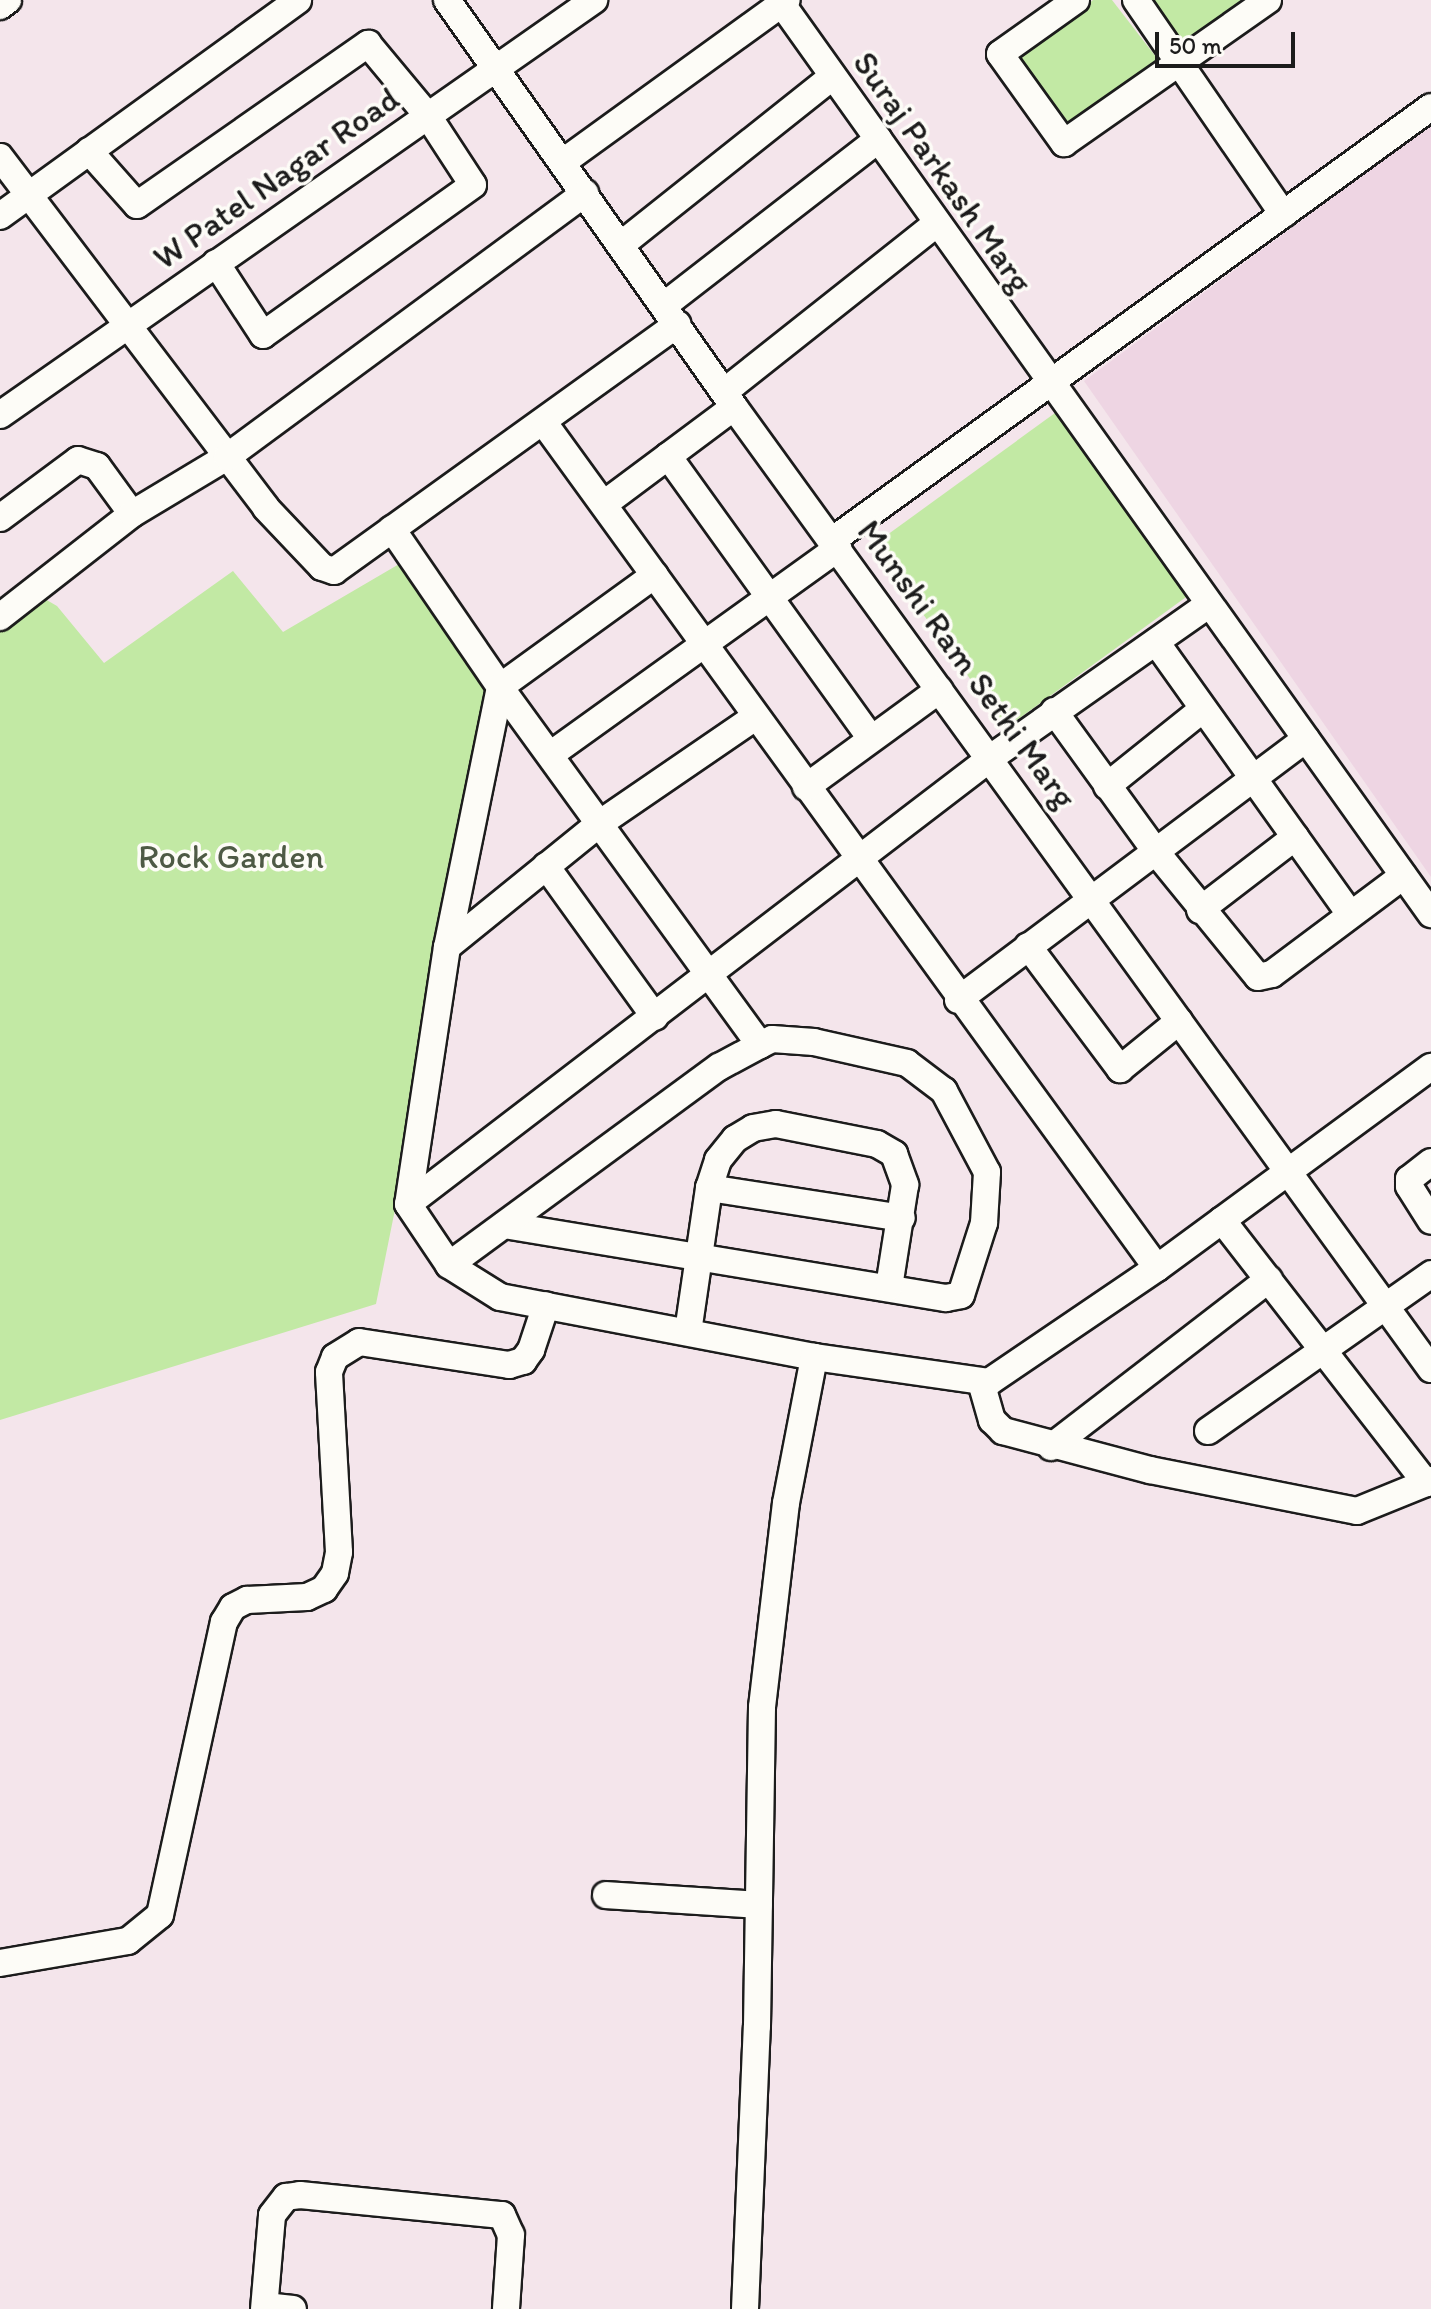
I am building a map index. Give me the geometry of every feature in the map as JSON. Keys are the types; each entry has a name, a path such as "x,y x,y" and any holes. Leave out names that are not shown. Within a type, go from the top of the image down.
{"street":[{"path":"0,6 8,0"},
{"path":"0,216 298,0"},
{"name":"Munshi Ram Sethi Marg","path":"447,0 672,314 729,400 939,690 992,757 1431,1369"},
{"name":"W Patel Nagar Road","path":"0,415 594,0"},
{"path":"1076,0 1000,54 1064,143 1268,0"},
{"path":"1136,0 1283,214"},
{"path":"563,162 783,1"},
{"name":"Suraj Parkash Marg","path":"783,1 832,77 879,139 1048,384 1431,914"},
{"path":"89,151 137,205 368,44 428,116 473,185 263,335 216,263"},
{"path":"622,244 832,77"},
{"path":"550,755 705,647 771,598 835,544 1048,384 1431,107"},
{"path":"0,157 130,322 227,457 322,567 345,568 392,529 544,423 879,139"},
{"path":"0,617 132,514 227,457 585,193"},
{"path":"604,504 668,456 729,400 936,224"},
{"path":"544,423 857,861 1157,1268"},
{"path":"668,456 871,739"},
{"path":"0,518 78,460 97,466 132,514"},
{"path":"392,529 500,687 711,973 760,1045"},
{"path":"655,575 500,687 447,947 408,1174 408,1204 449,1265 491,1294 814,1357 981,1382 1003,1375 1157,1268 1431,1067"},
{"path":"408,1204 992,757 1208,605"},
{"path":"1156,642 1350,914"},
{"path":"806,787 939,690"},
{"path":"1107,786 1202,710"},
{"path":"1054,711 1156,852 1250,972 1264,977 1403,876"},
{"path":"447,947 599,824 754,718"},
{"path":"958,1000 1306,739"},
{"path":"1200,910 1295,837"},
{"path":"546,866 655,1017"},
{"path":"1028,946 1120,1069 1179,1021"},
{"path":"449,1265 719,1067 772,1039 814,1042 907,1063 944,1091 960,1113 987,1172 984,1223 965,1289 956,1298 504,1225"},
{"path":"688,1332 709,1188 718,1160 735,1139 753,1128 776,1124 877,1144 894,1154 903,1169 902,1218 889,1287"},
{"path":"1431,1162 1409,1179 1409,1186 1431,1221"},
{"path":"709,1188 902,1218"},
{"path":"981,1382 996,1426 1051,1447 1349,1511 1378,1506 1428,1482 1222,1220"},
{"path":"1208,1431 1431,1274"},
{"path":"1051,1447 1269,1279"},
{"path":"0,1963 128,1941 160,1915 224,1622 233,1607 247,1600 307,1597 324,1589 335,1573 339,1552 329,1372 335,1357 359,1342 509,1365 523,1361 531,1350 546,1305"},
{"path":"745,2309 759,1905 762,1707 771,1606 814,1357"},
{"path":"606,1895 759,1905"},
{"path":"293,2309 264,2308 272,2215 286,2197 300,2195 502,2215 511,2235 506,2309"}],"shaded area":[{"path":"1431,125 1431,877 1084,381"}],"green space":[{"path":"1093,0 1112,0 1163,66 1076,134 1018,59"},
{"path":"1149,0 1261,0 1192,54"},
{"path":"1055,413 1188,596 1006,728 873,545"},
{"name":"Rock Garden","path":"418,553 500,687 376,1304 0,1420 0,623 38,595 57,606 104,663 233,571 283,632"}]}
